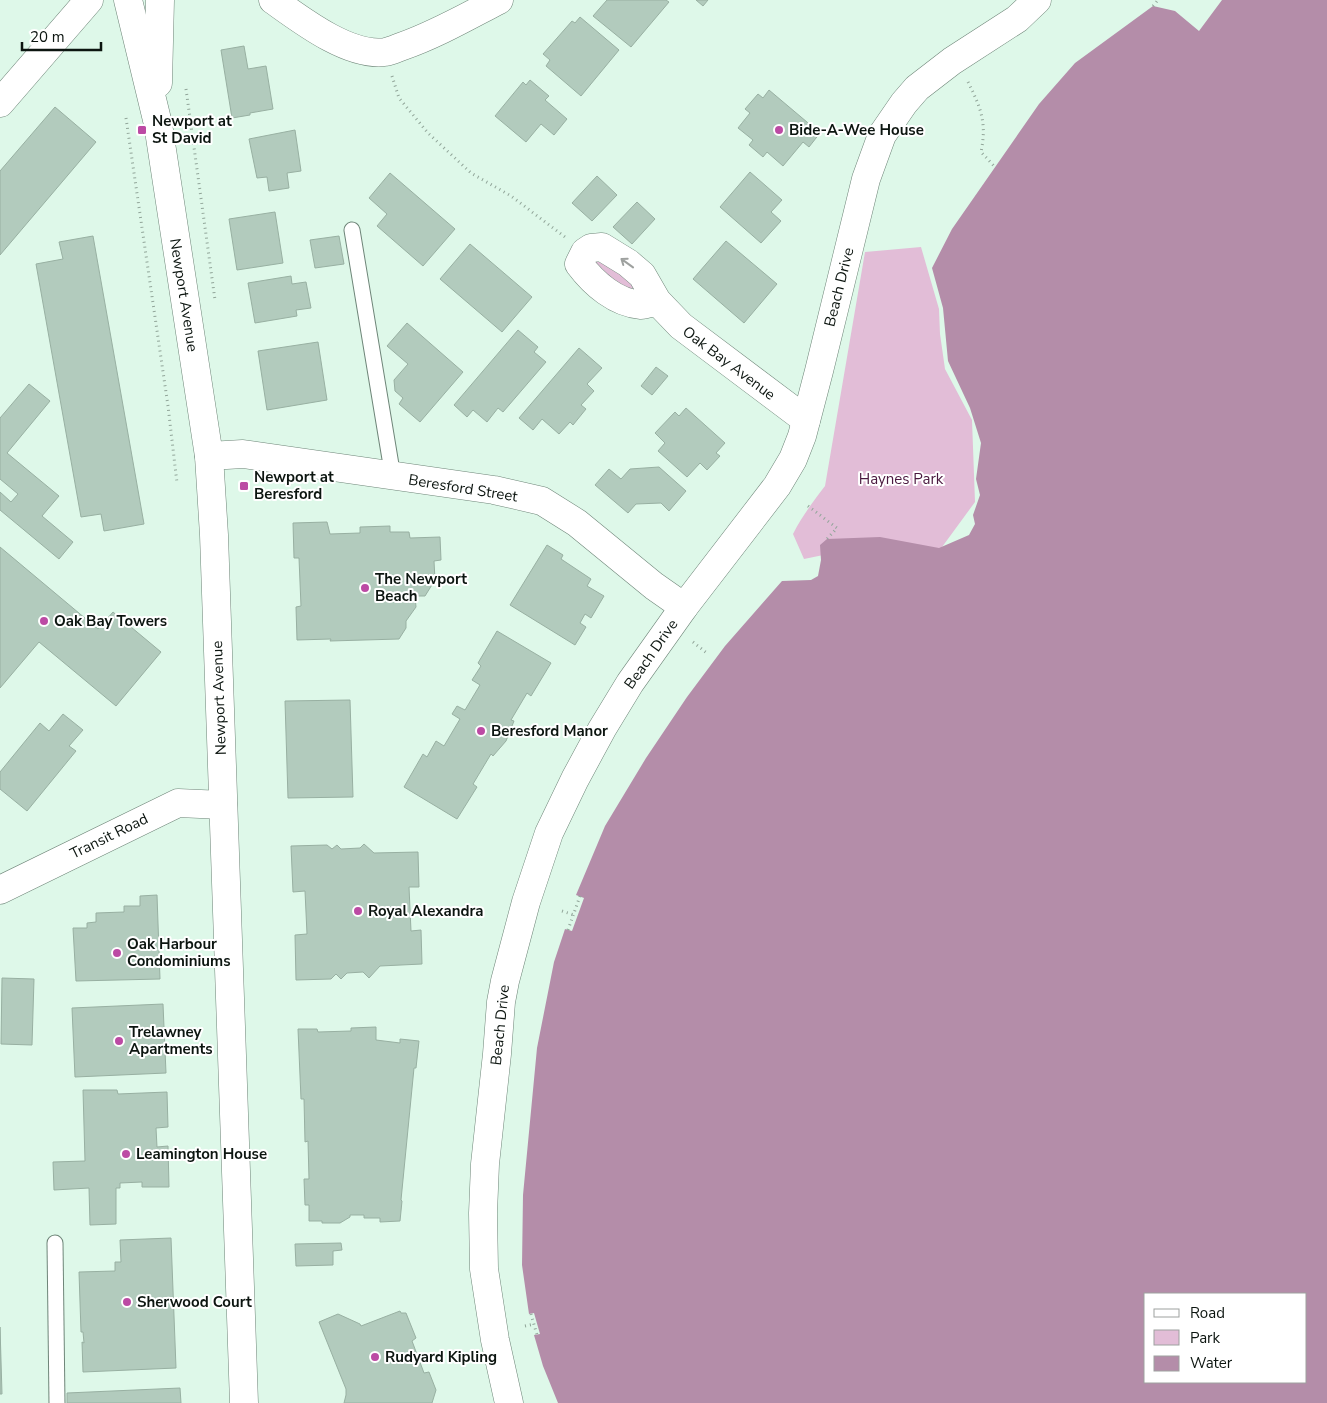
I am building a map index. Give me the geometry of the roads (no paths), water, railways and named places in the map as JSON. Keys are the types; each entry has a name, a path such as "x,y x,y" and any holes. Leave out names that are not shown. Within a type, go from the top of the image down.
{"street":[{"path":"0,103 90,0"},
{"name":"Newport Avenue","path":"128,0 158,124 208,456 214,536 244,1403"},
{"path":"158,124 160,0"},
{"path":"273,0 300,20 338,42 365,51 384,52 422,39 500,0"},
{"name":"Beach Drive","path":"510,1403 490,1314 484,1269 483,1213 485,1164 501,1002 505,981 528,894 549,833 602,729 630,683 684,607 777,486 793,459 806,420 866,179 882,135 904,102 917,88 952,61 1016,19 1037,0"},
{"name":"Oak Bay Avenue","path":"657,301 681,326 806,420"},
{"name":"Beresford Street","path":"208,456 243,454 494,490 542,501 577,523 654,586 684,607"},
{"name":"Transit Road","path":"0,890 178,803 223,805"}],"lane":[{"path":"352,230 393,477"},
{"path":"55,1243 57,1403"}],"water":[{"path":"1222,0 1327,0 1327,1403 558,1403 543,1366 534,1335 540,1334 534,1313 529,1314 522,1265 523,1195 537,1048 554,962 565,929 572,931 584,898 576,895 605,826 646,758 687,697 725,646 782,581 811,580 818,576 821,560 820,545 827,539 880,537 939,548 969,535 975,524 973,515 980,495 976,479 981,443 970,408 948,361 943,308 932,268 952,229 1039,104 1075,63 1153,6 1175,11 1199,31"}],"place":[{"name":"Newport at St David","path":"142,130"},
{"name":"Bide-A-Wee House","path":"779,130"},
{"name":"Newport at Beresford","path":"244,486"},
{"name":"The Newport Beach","path":"365,588"},
{"name":"Oak Bay Towers","path":"44,621"},
{"name":"Beresford Manor","path":"481,731"},
{"name":"Royal Alexandra","path":"358,911"},
{"name":"Oak Harbour Condominiums","path":"117,953"},
{"name":"Trelawney Apartments","path":"119,1041"},
{"name":"Leamington House","path":"126,1154"},
{"name":"Sherwood Court","path":"127,1302"},
{"name":"Rudyard Kipling","path":"375,1357"}],"park label":[{"name":"Haynes Park","path":"901,479"}]}
